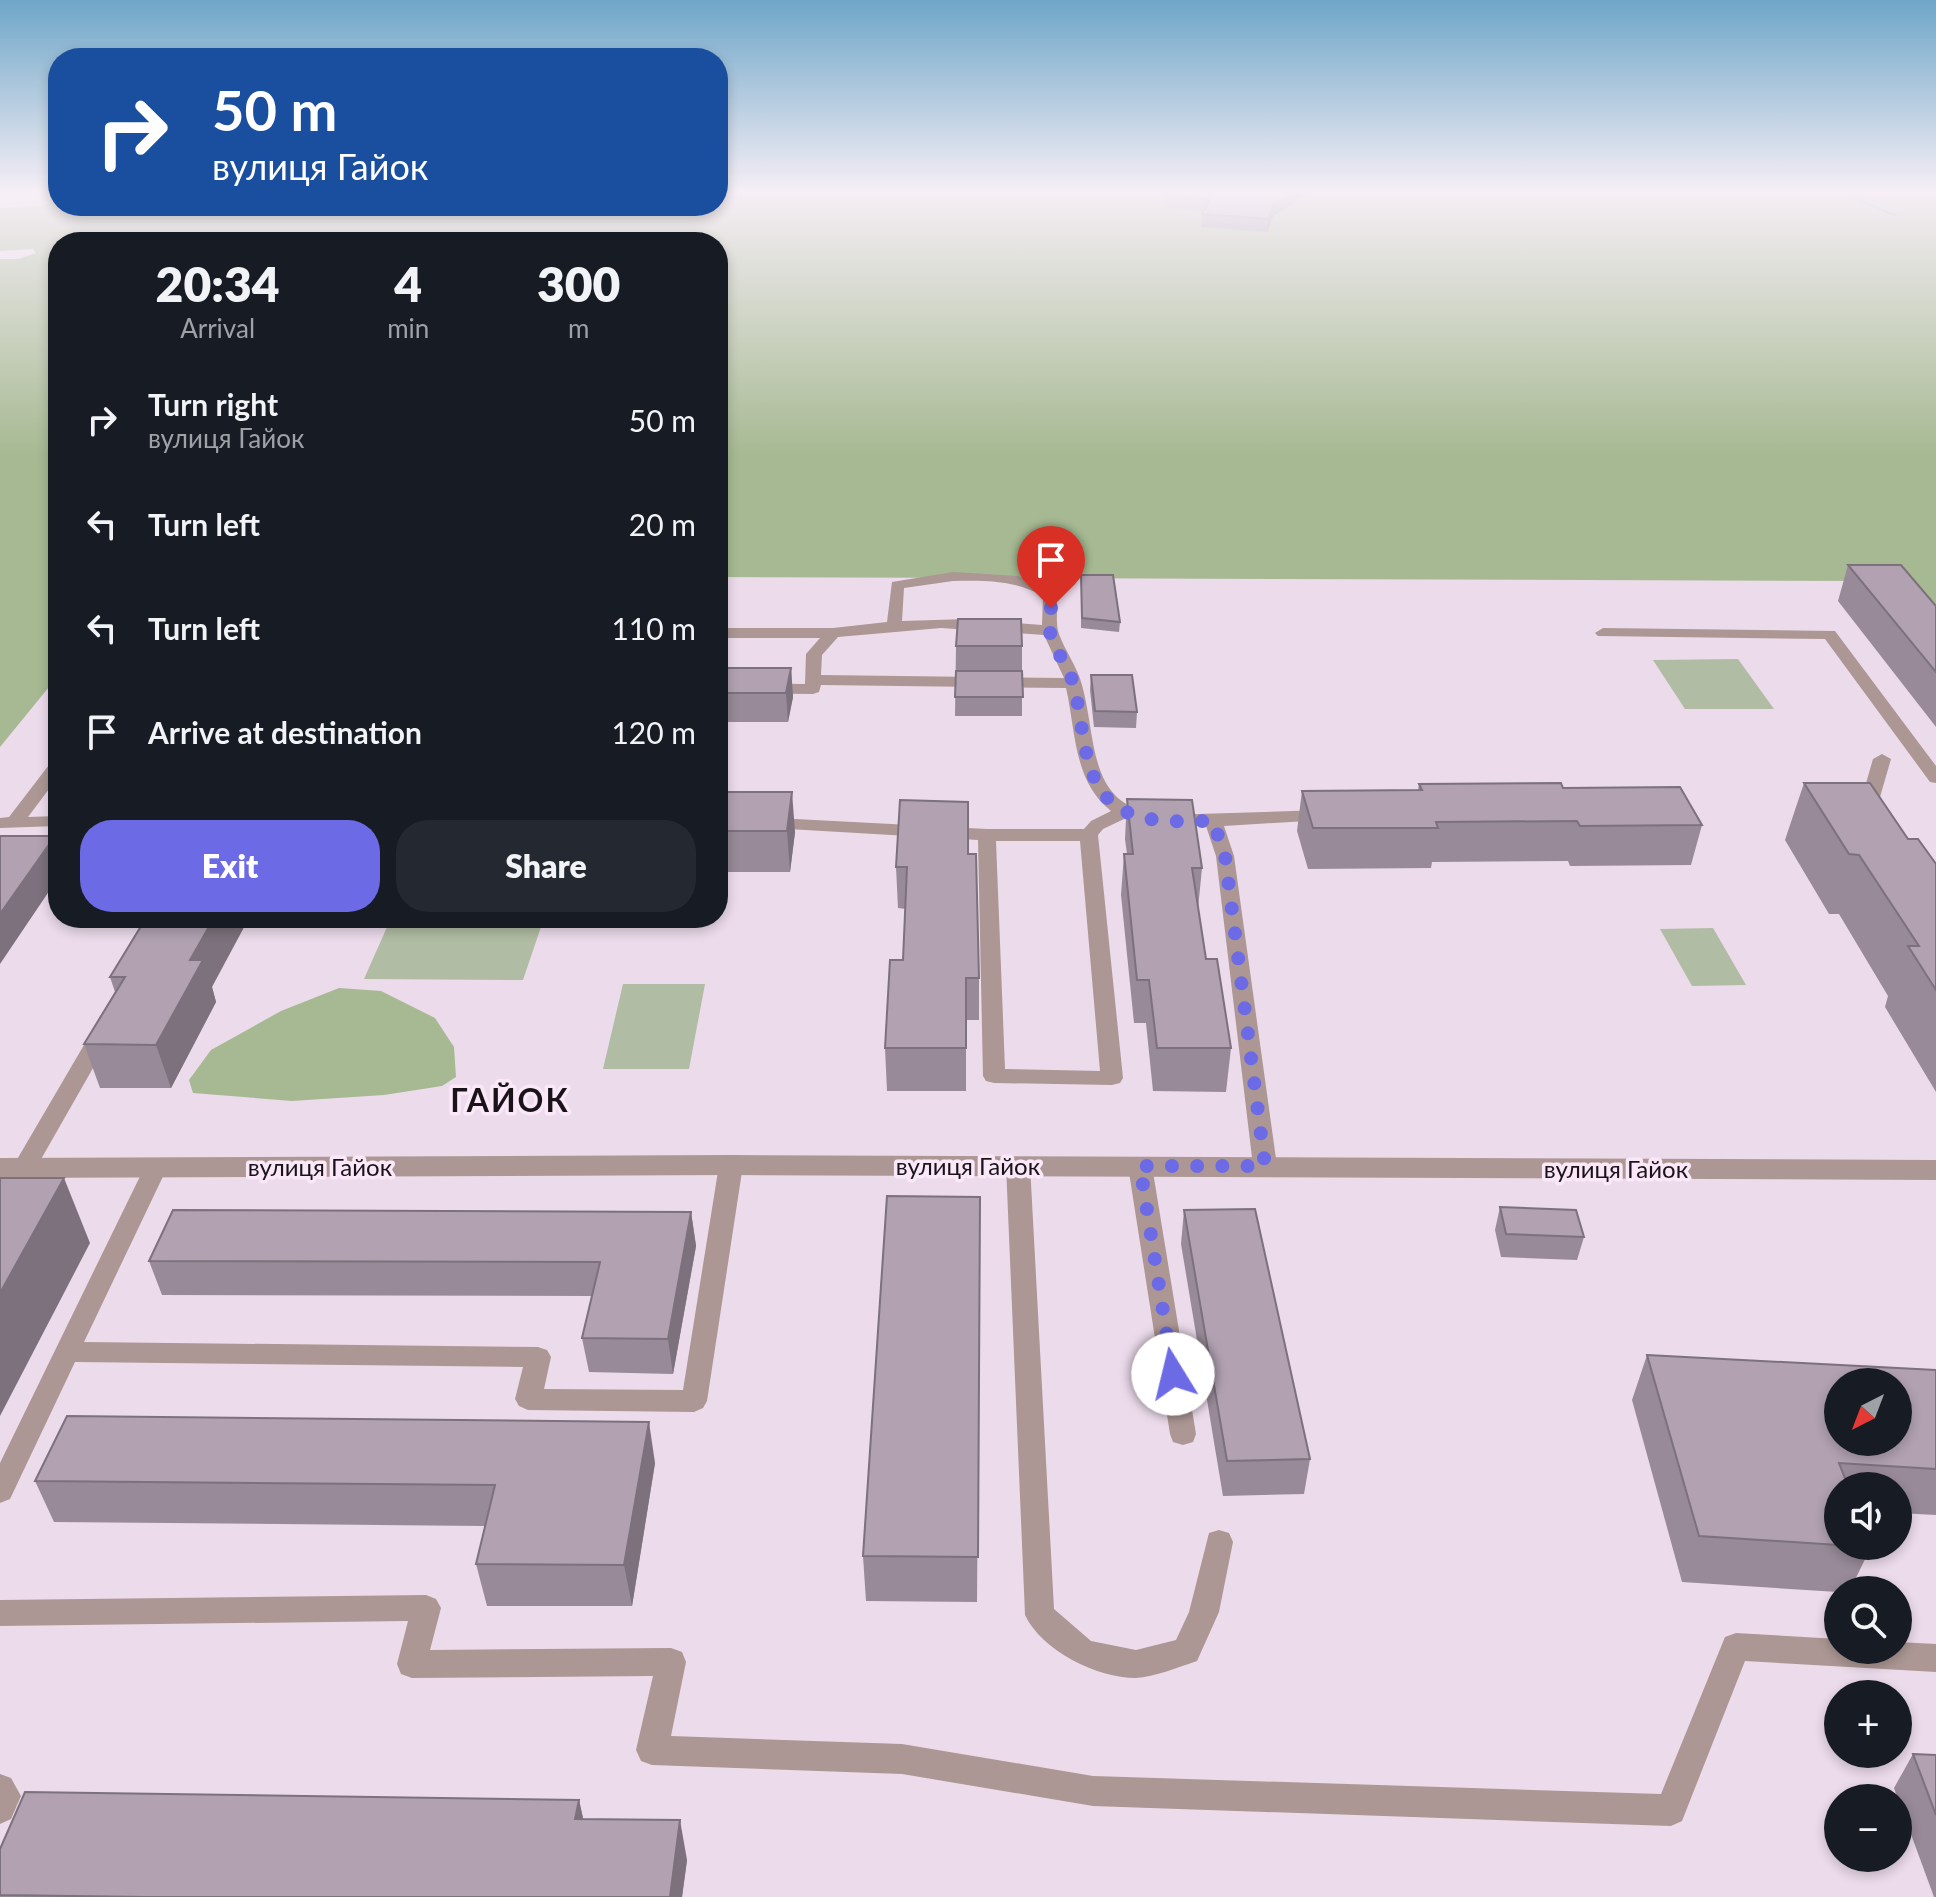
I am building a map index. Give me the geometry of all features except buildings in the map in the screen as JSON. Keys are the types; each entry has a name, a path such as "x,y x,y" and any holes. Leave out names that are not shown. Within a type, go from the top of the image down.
{"street":[{"name":"вулиця Гайок","path":"12,1168 1018,1165 1936,1170"}],"lane":[{"path":"894,624 897,585 922,578 1010,578 1030,582 1050,594 1050,631 1073,683 1089,761 1098,788 1123,812 1148,819 1213,821 1344,815"},
{"path":"728,633 833,633 894,624 999,625 1050,631"},
{"path":"728,688 813,689 814,654 833,633"},
{"path":"1603,633 1830,634 1936,778"},
{"path":"814,680 1073,683"},
{"path":"1882,759 1869,804 1886,828"},
{"path":"7,822 48,776"},
{"path":"987,835 994,1076 1112,1078 1089,835 1097,825 1123,812"},
{"path":"7,822 48,821"},
{"path":"728,821 987,835 1089,835"},
{"path":"1213,821 1225,856 1265,1166"},
{"path":"12,1168 110,1018"},
{"path":"66,1352 538,1357 528,1399 694,1401 731,1165"},
{"path":"1018,1165 1040,1615 1083,1653 1136,1664 1186,1651 1204,1612 1219,1542"},
{"path":"0,1491 156,1166"},
{"path":"1140,1166 1183,1434"},
{"path":"0,1613 426,1608 412,1664 671,1662 652,1750 902,1759 1093,1791 1671,1810 1736,1647 1936,1658"},
{"path":"0,1789 5,1796 0,1808"}],"green space":[{"path":"0,281 48,281 48,688 0,747"},
{"path":"728,281 1936,281 1936,648 1879,581 728,577"},
{"path":"1738,659 1774,709 1685,709 1653,660"},
{"path":"387,928 541,928 523,980 364,979"},
{"path":"1713,928 1746,985 1692,986 1660,929"},
{"path":"623,984 705,984 689,1069 603,1069"},
{"path":"339,988 381,991 435,1018 454,1047 456,1077 442,1086 384,1095 292,1101 193,1093 189,1080 211,1050 281,1011"}],"district":[{"name":"ГАЙОК","path":"510,1099"}],"route":[{"path":"1051,608 1050,631 1073,683 1089,761 1098,788 1123,812 1148,819 1213,821 1225,856 1265,1166 1140,1166 1173,1374"}]}
